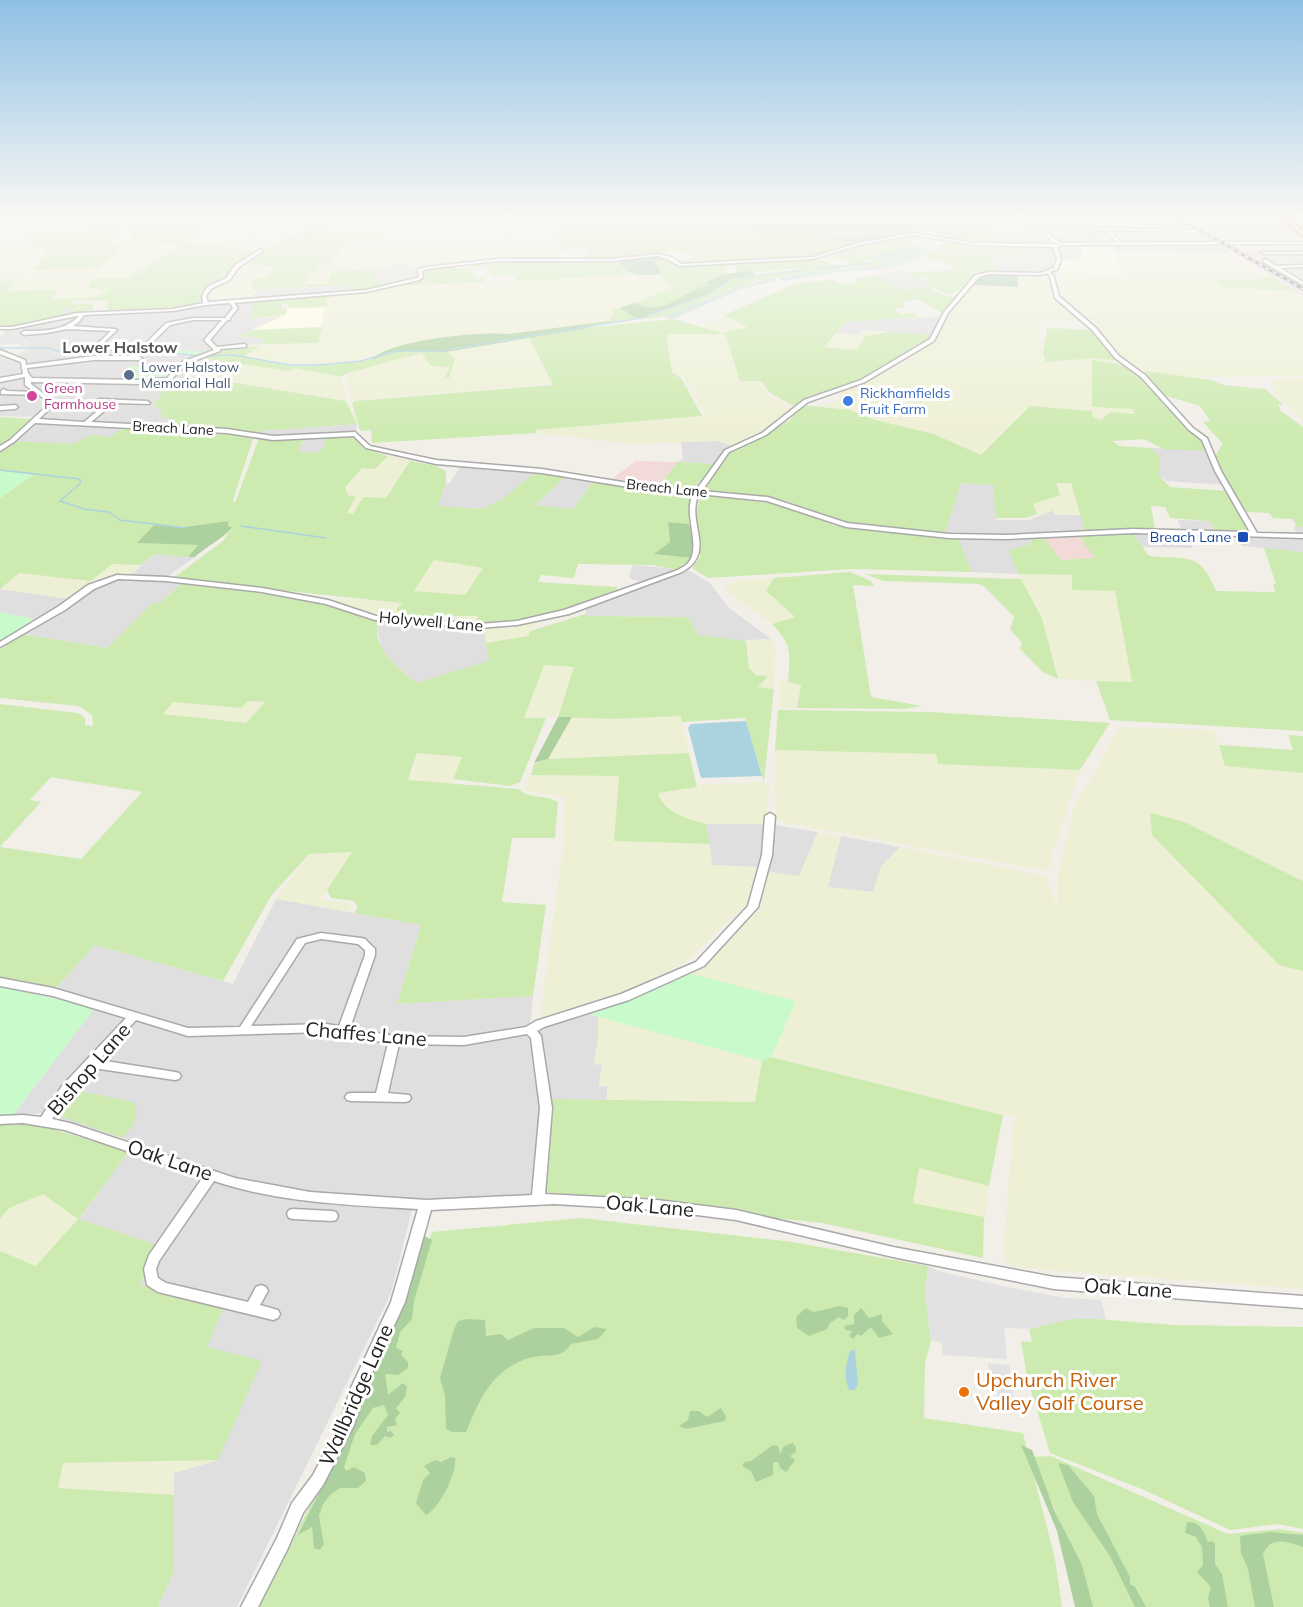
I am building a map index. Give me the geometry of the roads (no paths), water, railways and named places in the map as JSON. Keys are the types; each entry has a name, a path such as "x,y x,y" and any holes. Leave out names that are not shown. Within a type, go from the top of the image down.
{"street":[{"path":"205,304 207,290"},
{"path":"0,336 2,328 77,314 173,310 205,304 232,304 369,290"},
{"path":"697,491 727,451 782,423 800,404 872,377 932,340 946,313 965,290"},
{"path":"1055,290 1057,297 1094,329 1117,357 1143,376 1191,429 1205,439 1218,471 1254,533"},
{"path":"218,348 207,340 236,308 232,304"},
{"path":"64,327 81,318 82,316 77,314"},
{"path":"149,343 168,324 193,319 228,319"},
{"path":"24,333 64,327 115,330 99,345"},
{"path":"0,380 158,381 172,378 184,363 218,348 243,346 242,343 232,343"},
{"path":"0,352 21,359 28,380 38,394 53,403 35,421 0,448"},
{"path":"24,367 94,358 139,358"},
{"path":"20,393 28,380"},
{"path":"4,391 3,393 38,394"},
{"path":"99,401 147,403"},
{"path":"85,424 112,402"},
{"path":"0,408 15,407"},
{"name":"Breach Lane","path":"35,421 240,432 273,438 355,434 368,447 376,450 436,462 542,471 641,487 697,491 782,502 846,525 949,536 1006,537 1119,531 1303,536"},
{"name":"Holywell Lane","path":"0,645 62,608 99,582 130,576 205,583 312,599 357,610 375,618 480,626 528,621 580,608 689,566 696,556 696,535 692,516 697,491"},
{"name":"Chaffes Lane","path":"0,982 53,992 188,1032 244,1029 344,1029 394,1040 464,1041 529,1030 540,1024 626,997 700,964 753,907 767,855 770,816"},
{"path":"244,1029 295,948 307,938 321,936 362,941 370,949 370,955 344,1029"},
{"name":"Bishop Lane","path":"45,1121 66,1089 134,1016"},
{"path":"529,1030 536,1036 546,1108 538,1199"},
{"path":"381,1097 394,1040"},
{"path":"89,1063 175,1077"},
{"path":"351,1097 405,1098"},
{"name":"Oak Lane","path":"0,1120 45,1121 246,1185 317,1198 426,1205 538,1199 657,1205 736,1215 893,1252 1054,1283 1303,1302"},
{"path":"211,1175 154,1259 150,1269 152,1281 163,1288 252,1307 273,1314"},
{"path":"312,1215 317,1198"},
{"name":"Wallbridge Lane","path":"249,1607 283,1543 297,1508 318,1480 347,1425 358,1388 398,1302 426,1205"},
{"path":"293,1214 332,1216"},
{"path":"252,1307 261,1291"}],"water":[{"path":"746,721 762,776 701,778 688,728 691,724"},
{"path":"855,1350 858,1385 855,1390 850,1390 846,1382 846,1366 850,1351"}],"waterway":[{"path":"206,356 233,355 290,365 319,365 361,361 395,351 440,351 641,318 714,290"},
{"path":"0,348 47,348 61,352 137,349 200,356"},
{"path":"0,470 79,479 81,483 60,501 84,509 109,512 120,520 186,528"},
{"path":"241,526 326,538"}],"place":[{"name":"Lower Halstow Memorial Hall","path":"129,375"},
{"name":"Green Farmhouse","path":"32,396"},
{"name":"Rickhamfields Fruit Farm","path":"848,401"},
{"name":"Breach Lane","path":"1243,537"},
{"name":"Upchurch River Valley Golf Course","path":"964,1392"}],"district":[{"name":"Lower Halstow","path":"120,347"}]}
